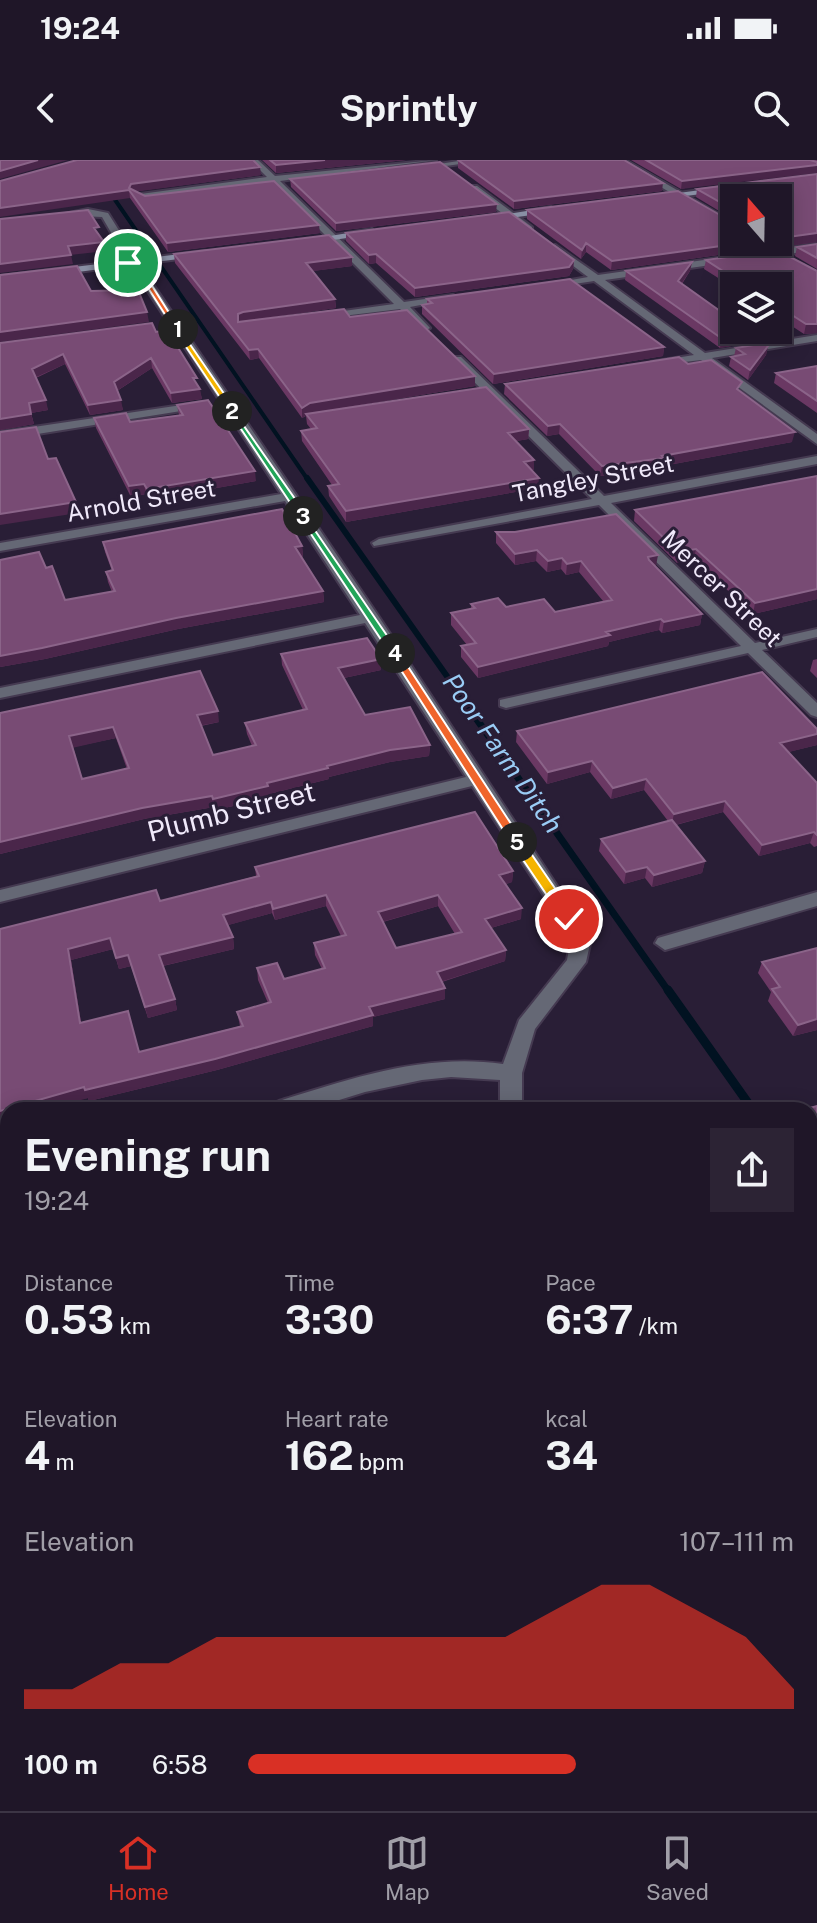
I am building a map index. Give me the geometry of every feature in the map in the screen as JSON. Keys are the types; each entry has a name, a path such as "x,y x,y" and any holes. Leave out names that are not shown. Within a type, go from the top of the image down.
{"street":[{"path":"254,160 432,335"},
{"path":"275,180 146,198 137,195 436,162 485,160"},
{"path":"619,160 720,219"},
{"path":"436,162 453,173"},
{"path":"465,182 535,233"},
{"path":"647,198 720,189"},
{"path":"481,219 556,209"},
{"path":"54,216 99,212 105,215 125,248 128,263 145,279 170,325 226,401 372,617 475,780 569,919 580,944 576,962 526,1026 511,1073 511,1102"},
{"path":"288,243 377,232"},
{"path":"547,242 817,440"},
{"path":"792,251 817,247"},
{"path":"0,279 214,252"},
{"path":"537,286 755,256"},
{"path":"783,256 790,260"},
{"path":"308,319 462,297"},
{"path":"642,366 817,338"},
{"name":"Mercer Street","path":"442,345 817,712"},
{"path":"474,393 504,388"},
{"path":"0,436 226,401"},
{"name":"Tangley Street","path":"379,543 817,460"},
{"name":"Arnold Street","path":"0,547 290,496"},
{"path":"0,693 372,617"},
{"path":"506,703 817,633"},
{"name":"Plumb Street","path":"0,896 475,780"},
{"path":"665,943 817,899"},
{"path":"308,1102 429,1068 486,1068 511,1073"}],"building":[{"path":"0,160 38,160 0,171"},
{"path":"77,160 253,160 260,167 131,184 129,188 145,196 274,181 319,225 167,243 129,190 0,208 0,181"},
{"path":"270,160 325,160 276,165"},
{"path":"458,160 624,160 663,183 514,201"},
{"path":"646,160 810,160 817,162 817,165 682,181"},
{"path":"440,162 497,204 336,223 290,179"},
{"path":"817,174 817,233 792,236 792,184 737,184"},
{"path":"720,186 720,202 697,189"},
{"path":"678,191 720,215 720,246 612,261 586,243 582,250 527,210"},
{"path":"88,210 99,227 94,228 104,242 68,246 71,255 0,264 0,219"},
{"path":"509,212 574,260 569,267 415,288 376,254 369,255 346,233"},
{"path":"329,235 352,257 306,263 335,299 243,312 238,314 238,322 344,309 350,317 407,310 475,376 310,403 302,408 258,349 249,350 174,254"},
{"path":"817,244 817,258 797,247"},
{"path":"734,256 788,256 817,271 817,324 806,324 792,315 792,272 724,272 706,260"},
{"path":"692,262 678,281 720,311 720,337 626,271"},
{"path":"77,266 91,291 138,290 147,312 0,332 0,275"},
{"path":"570,279 664,347 494,374 422,305 432,303 427,299"},
{"path":"152,323 156,332 167,330 197,378 193,378 200,389 171,393 151,358 114,382 121,400 88,405 63,354 32,369 46,400 29,403 31,414 0,419 0,343"},
{"path":"759,344 768,346 750,370 731,357 745,354 736,348"},
{"path":"679,357 688,364 711,360 742,382 737,389 795,432 662,456 664,458 602,466 560,424 548,426 505,384"},
{"path":"817,366 817,401 776,373"},
{"path":"486,387 529,429 508,433 534,460 524,462 539,478 346,511 328,486 339,484 301,431 317,428 306,414"},
{"path":"208,400 255,471 147,489 144,484 129,486 94,418 126,413 130,422 183,415 177,405"},
{"path":"36,427 48,459 56,458 76,502 0,514 0,432"},
{"path":"817,476 817,589 755,603 696,549 678,552 635,510"},
{"path":"282,509 302,546 295,547 323,591 176,618 0,656 0,560 39,552 46,568 52,566 65,600 115,591 106,572 113,570 103,542"},
{"path":"616,514 658,555 648,557 649,560 702,614 664,622 661,619 606,632 610,635 478,667 461,646 476,643 451,613 475,608 471,604 498,598 506,607 544,599 555,612 612,600 581,561 567,564 562,558 548,561 537,550 515,554 496,532 515,532"},
{"path":"367,638 381,659 338,668 365,715 410,707 430,745 390,750 213,799 212,796 142,808 0,842 0,713 200,671 218,711 197,715 213,755 256,745 245,723 307,709 281,654","holes":["113,727 129,768 82,779 69,736"]},
{"path":"762,672 817,729 817,734 780,743 817,783 817,835 814,832 762,845 725,801 674,814 646,779 613,788 592,761 548,772 517,731"},
{"path":"475,812 513,871 499,875 522,908 485,919 506,950 437,972 445,988 369,1007 373,1015 215,1059 85,1090 84,1087 32,1102 0,1102 0,929 156,890 160,901 259,876 255,867","holes":["326,895 346,935 314,943 325,968 284,979 277,963 257,968 271,1002 237,1012 243,1026 139,1052 128,1011 80,1023 68,949 110,938 116,958 128,955 145,1007 175,999 159,955 233,937 223,915 271,902 273,909","438,895 462,932 396,948 378,912"]},
{"path":"672,820 705,861 654,875 647,867 626,872 601,839"},
{"path":"817,948 817,1019 798,1025 772,989 780,987 762,962"}],"waterway":[{"name":"Poor Farm Ditch","path":"111,194 308,480"},
{"name":"Poor Farm Ditch","path":"307,478 468,706"},
{"name":"Poor Farm Ditch","path":"466,704 669,992"},
{"name":"Poor Farm Ditch","path":"668,990 747,1102"}],"route":[{"path":"128,263 145,279 372,617 475,780 569,919"}]}
